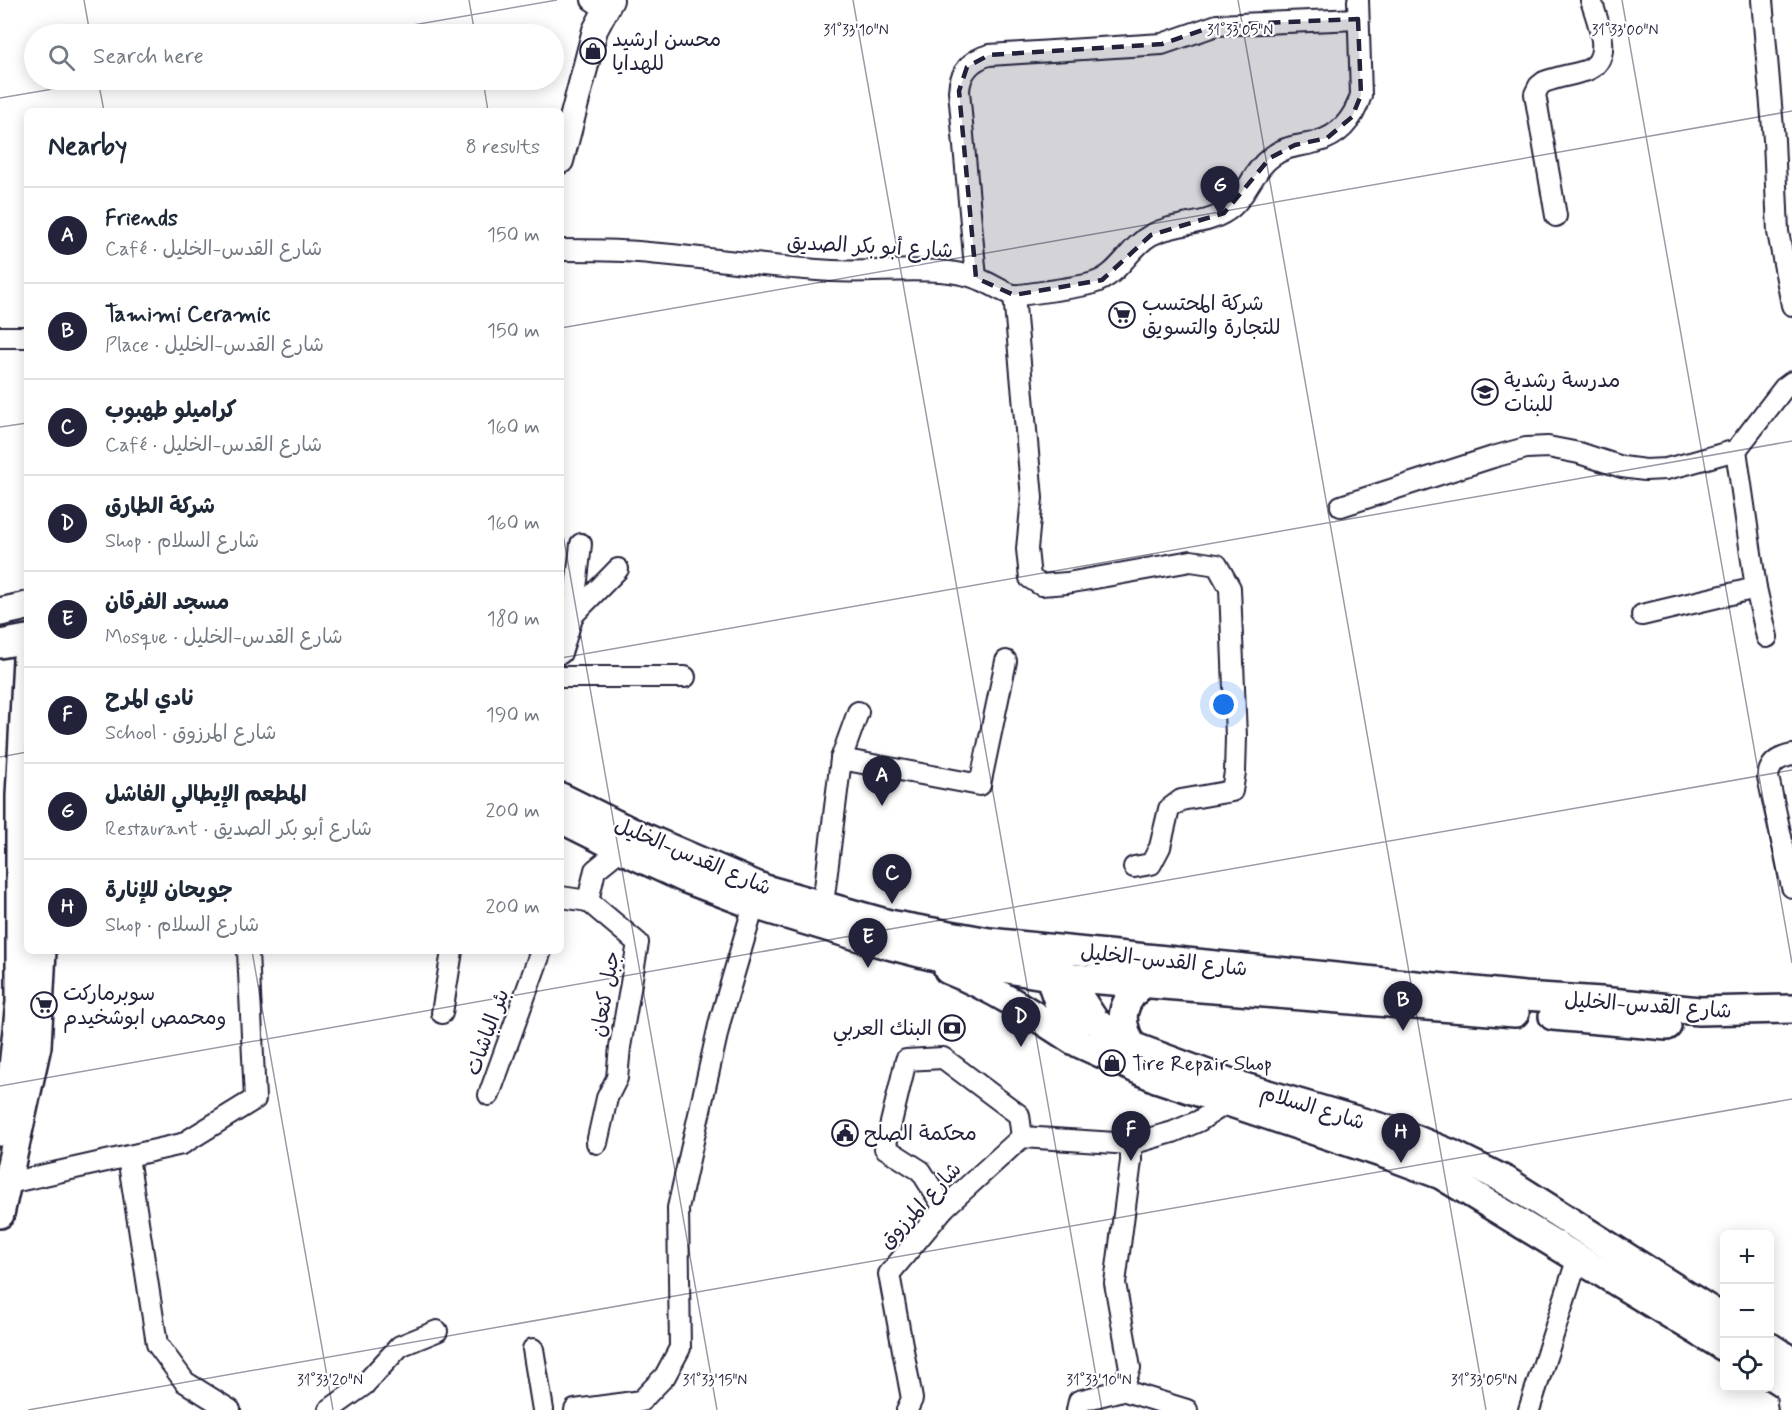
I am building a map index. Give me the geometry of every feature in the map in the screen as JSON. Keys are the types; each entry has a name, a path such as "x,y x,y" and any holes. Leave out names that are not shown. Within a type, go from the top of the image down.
{"main road":[{"path":"0,612 24,607"},
{"path":"0,644 24,640"},
{"path":"0,1132 11,1086 20,1002 20,796 24,717"},
{"name":"شارع القدس-الخليل","path":"564,798 632,832 765,889 889,924 989,942 1683,1010 1792,1009"},
{"name":"شارع القدس-الخليل","path":"564,820 686,879 754,905 880,943 947,959 1059,976 1673,1027 1736,1030 1792,1026"},
{"name":"شارع السلام","path":"880,943 975,981 1024,1008 1080,1044 1156,1077 1400,1133 1463,1159 1505,1180 1720,1316"},
{"name":"شارع السلام","path":"1044,948 1059,976 1095,1021 1114,1036 1231,1093 1441,1175 1720,1344"},
{"path":"0,1214 3,1184 37,1046 42,954"},
{"name":"شارع السلام","path":"1059,976 1057,1002 1067,1027 1080,1044"},
{"path":"1132,1046 1124,1030 1123,1015 1127,1001 1133,992 1144,983"},
{"path":"1774,1356 1786,1384"}],"street":[{"path":"1556,216 1535,94 1544,82 1586,70 1594,66 1599,59 1603,50 1603,40 1591,0"},
{"path":"1762,0 1774,140 1778,232 1792,305"},
{"path":"564,86 582,19 599,2"},
{"path":"564,149 595,30 599,2"},
{"path":"976,278 959,91 961,78 972,63 989,55 1162,44 1217,25 1358,9 1361,95 1352,117 1337,132 1317,142 1294,145 1280,151 1261,166 1245,193 1224,213 1214,218 1151,235 1141,241 1102,280 1082,286 1014,295 1032,498 1027,549 1030,578 1041,585 1067,583 1191,561 1217,566 1230,588 1236,738 1232,791 1181,800 1169,809 1160,847 1151,864 1134,867"},
{"path":"559,108 563,90"},
{"name":"شارع أبو بكر الصديق","path":"564,250 636,252 832,271 940,271 976,278 1014,295"},
{"path":"0,337 24,337"},
{"path":"1341,506 1526,448 1548,447 1646,470 1666,469 1736,450 1784,388 1792,382"},
{"path":"1736,450 1756,588 1767,636"},
{"path":"564,644 573,615 581,544"},
{"path":"573,615 618,569"},
{"path":"1642,615 1756,588"},
{"path":"841,759 980,785 1006,661"},
{"path":"564,677 685,677"},
{"path":"823,904 841,759 858,712"},
{"path":"1792,755 1775,761 1768,773 1786,833 1792,887"},
{"path":"564,897 588,901 596,870 621,849"},
{"name":"جبل كنعان","path":"588,901 638,943 620,1047 617,1078 607,1098 597,1143"},
{"path":"575,1410 641,1401 665,1376 680,1348 678,1208 720,1021 754,905"},
{"path":"3,1184 182,1144 255,1100 248,954"},
{"path":"442,1013 452,954"},
{"name":"بئر الباشات","path":"489,1095 540,954"},
{"path":"944,1208 921,1171 885,1148 906,1060 943,1058 1019,1115 1022,1137 1131,1144 1173,1132 1199,1121 1231,1093"},
{"name":"شارع المرزوق","path":"907,1410 912,1399 889,1274 944,1208 1022,1137"},
{"path":"1122,1390 1130,1368 1115,1283 1131,1161 1131,1144"},
{"path":"128,1157 157,1344 185,1382 230,1410"},
{"path":"1529,1410 1578,1257"},
{"path":"329,1410 364,1385 400,1346 437,1331"},
{"path":"533,1349 543,1410"},
{"path":"1077,1410 1079,1401 1122,1390 1187,1410"}],"highlighted area":[{"path":"1358,19 1361,95 1352,117 1327,138 1295,145 1270,158 1224,213 1151,235 1102,280 1014,295 976,278 959,91 967,67 989,55 1162,44 1217,25"}],"place":[{"name":"محسن ارشيد للهدايا","path":"593,51"},
{"name":"المطعم الإيطالي الفاشل","path":"1220,216"},
{"name":"شركة المحتسب للتجارة والتسويق","path":"1122,315"},
{"name":"مدرسة رشدية للبنات","path":"1485,392"},
{"name":"Friends","path":"882,806"},
{"name":"كراميلو طهبوب","path":"892,904"},
{"name":"مسجد الفرقان","path":"868,968"},
{"name":"سوبرماركت ومحمص ابوشخيدم","path":"44,1005"},
{"name":"البنك العربي","path":"952,1028"},
{"name":"Tamimi Ceramic","path":"1403,1031"},
{"name":"شركة الطارق","path":"1021,1047"},
{"name":"Tire Repair Shop","path":"1112,1063"},
{"name":"محكمة الصلح","path":"845,1133"},
{"name":"نادي المرح","path":"1131,1161"},
{"name":"جويحان للإنارة","path":"1401,1163"}]}
